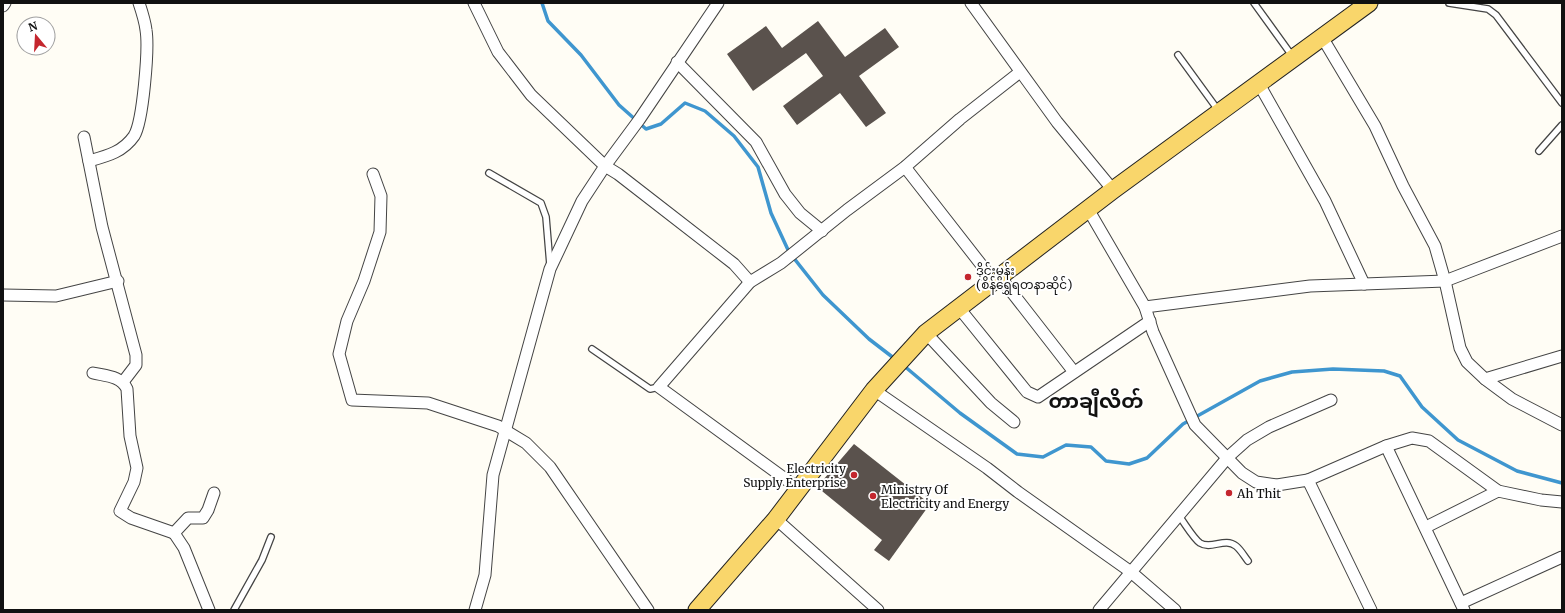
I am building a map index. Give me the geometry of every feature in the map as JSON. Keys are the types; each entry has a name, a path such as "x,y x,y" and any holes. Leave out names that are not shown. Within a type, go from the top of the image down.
{"main road":[{"path":"697,610 776,519 874,390 926,333 980,290 997,279 1113,190 1369,3"}],"street":[{"path":"89,161 112,155 125,146 134,135 139,122 148,49 146,30 139,3"},
{"path":"474,3 498,52 531,95 605,166 618,174 734,264 750,282"},
{"path":"475,610 486,575 493,475 504,430 550,270 582,201 718,3"},
{"path":"971,3 1057,122 1113,190"},
{"path":"1322,38 1375,126 1403,186 1435,246 1445,281 1460,348 1467,362 1512,399 1562,425"},
{"path":"677,62 756,142 785,194 800,213 822,230"},
{"path":"800,489 658,387 750,282 781,263 905,167 960,119 1020,72"},
{"path":"1259,84 1325,201 1364,284"},
{"path":"84,137 102,227 118,281 136,356 136,365 123,382"},
{"path":"905,167 1074,372"},
{"path":"373,174 381,196 380,232 364,281 347,321 339,354 352,400 428,403 498,426 526,443 550,467 648,610"},
{"path":"1088,209 1145,307 1186,408 1195,424 1208,440 1228,457 1242,473 1256,482 1277,485 1308,480 1386,446 1412,438 1429,441 1498,491 1541,500 1562,502"},
{"path":"1145,307 1310,286 1445,281 1562,236"},
{"path":"3,295 56,296 118,281"},
{"path":"959,308 1027,392 1038,397 1150,321"},
{"path":"926,333 991,403 1014,422"},
{"path":"1485,378 1562,356"},
{"path":"93,373 119,379 123,382 127,389 130,436 137,468 134,482 120,511 131,518 174,532 184,548 209,610"},
{"path":"874,390 987,468 1018,492 1131,572 1175,610"},
{"path":"1099,610 1228,457 1247,440 1269,427 1331,400"},
{"path":"1386,446 1463,607 1562,557"},
{"path":"1308,480 1371,610"},
{"path":"1426,527 1498,491"},
{"path":"174,532 188,518 203,518 208,510 214,493"},
{"path":"776,519 878,610"}],"lane":[{"path":"1449,3 1479,6 1488,9 1496,15 1562,103"},
{"path":"1257,4 1294,58"},
{"path":"1178,55 1220,112"},
{"path":"1539,150 1562,125"},
{"path":"489,173 541,203 546,217 550,270"},
{"path":"592,349 650,388 658,387"},
{"path":"1178,516 1200,543 1209,546 1218,543 1229,543 1236,546 1248,561"},
{"path":"234,610 262,560 271,537"}],"building":[{"path":"818,21 845,57 885,28 899,47 859,76 886,113 866,127 840,93 797,125 783,106 823,76 806,53 753,91 727,54 766,26 782,48"},
{"name":"Ministry Of Electricity and Energy","path":"854,444 930,504 889,561 874,550 882,540 817,487"}],"waterway":[{"path":"542,3 548,21 581,55 619,105 646,129 661,124 685,103 705,111 734,136 758,167 771,213 789,252 823,295 869,339 895,359"},
{"path":"903,365 960,413 1017,454 1043,457 1066,445 1091,447 1106,461 1129,464 1147,458 1183,424 1260,381 1292,372 1333,369 1384,371 1400,376 1422,407 1458,440 1517,471 1562,483"}],"place":[{"name":"ဒိုင်းမွန်း (စိန်ရွှေရတနာဆိုင်)","path":"968,277"},
{"name":"Electricity Supply Enterprise","path":"854,475"},
{"name":"Ah Thit","path":"1229,493"},
{"name":"Ministry Of Electricity and Energy","path":"873,496"}],"district":[{"name":"တာချီလိတ်","path":"1096,400"}]}
